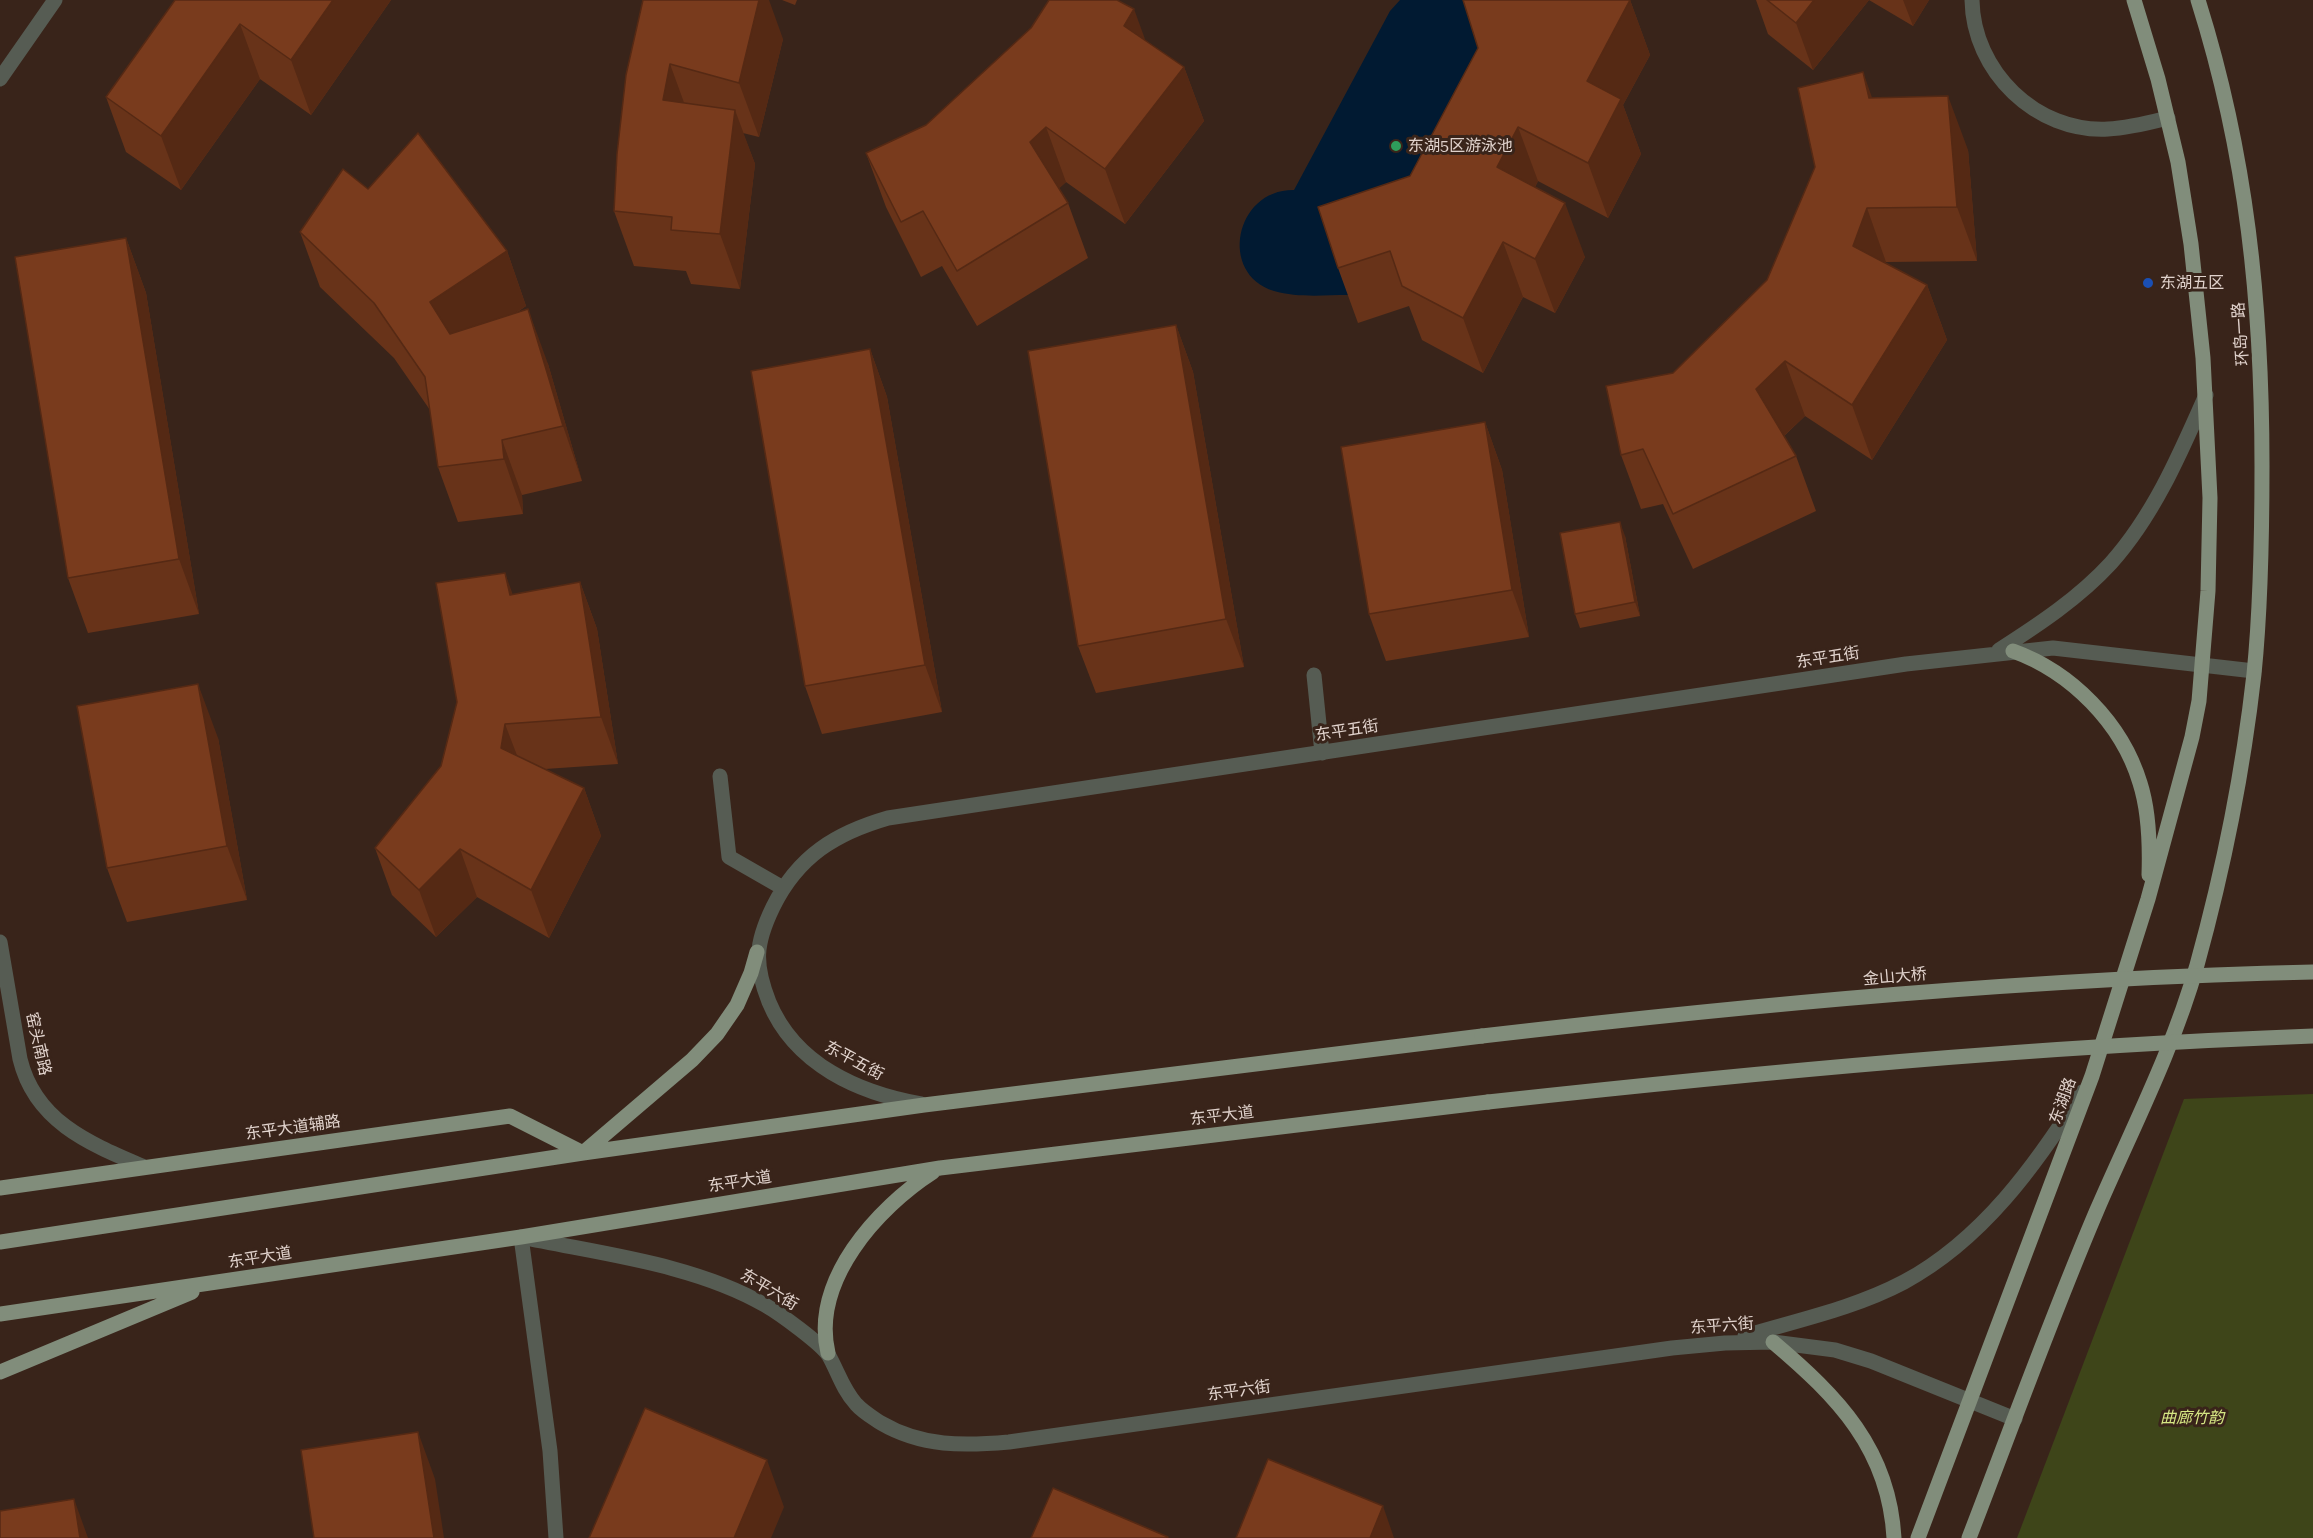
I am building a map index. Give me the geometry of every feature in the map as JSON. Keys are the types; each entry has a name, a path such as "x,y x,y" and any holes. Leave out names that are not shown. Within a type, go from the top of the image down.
{"main road":[{"path":"2134,0 2168,118 2178,162 2189,233 2206,396 2210,498 2208,591 2203,664"},
{"name":"环岛一路","path":"2198,0 2218,66 2236,146 2257,307 2261,355 2262,510 2254,671"},
{"path":"2013,651 2049,666 2066,680 2096,707 2123,743 2141,785 2146,810 2148,899"},
{"name":"东湖路","path":"1918,1538 2092,1076 2148,899 2192,737 2203,664"},
{"path":"1969,1538 2096,1214 2166,1055 2194,975 2228,830 2247,728 2254,671"},
{"path":"582,1153 692,1060 717,1034 737,1005 751,973 757,952"},
{"name":"金山大桥","path":"924,1105 1676,1014 2021,984 2201,974 2313,972"},
{"name":"东平大道","path":"0,1314 521,1237 940,1168 1488,1102 1723,1076 2189,1041 2313,1036"},
{"path":"0,1242 582,1153 924,1105"},
{"name":"东平大道辅路","path":"0,1188 142,1166 510,1116 582,1153"},
{"path":"828,1353 826,1324 831,1299 852,1251 885,1209 918,1182 940,1168"},
{"path":"0,1372 214,1283"},
{"path":"1773,1342 1830,1394 1861,1432 1879,1466 1886,1486 1891,1506 1894,1538"}],"street":[{"path":"0,79 55,0"},
{"path":"1972,0 1976,34 1985,53 1998,76 2012,93 2032,108 2068,124 2107,130 2168,118"},
{"path":"1994,653 2072,599 2111,562 2144,518 2162,489 2206,396"},
{"name":"东平五街","path":"924,1105 884,1096 844,1080 799,1049 780,1024 762,980 757,952 771,910 783,888 804,863 829,842 854,828 888,818 1906,664 1994,653 2068,649 2254,671"},
{"path":"1314,675 1323,753"},
{"path":"720,776 729,857 783,888"},
{"name":"窑头南路","path":"0,942 20,1059 24,1076 36,1098 51,1116 67,1128 94,1144 142,1166"},
{"path":"1725,1343 1860,1300 1903,1282 1942,1257 1986,1219 2012,1191 2063,1122 2092,1076"},
{"path":"521,1237 550,1451 556,1538"},
{"name":"东平六街","path":"521,1237 690,1274 726,1286 767,1306 828,1353 851,1398 869,1415 887,1426 922,1440 945,1444 972,1445 1033,1439 1672,1348 1725,1343 1796,1343 1851,1354 2015,1419"}],"green space":[{"name":"曲廊竹韵","path":"2313,1094 2313,1538 2017,1538 2184,1099"}],"water":[{"name":"东湖5区游泳池","path":"1400,0 1513,0 1498,102 1348,295 1301,295 1274,291 1256,282 1245,268 1240,251 1241,234 1247,217 1258,203 1274,193 1294,190 1390,11"}],"building":[{"path":"175,0 333,0 291,60 240,24 161,136 106,97"},
{"path":"643,0 759,0 739,83 670,64 663,100 735,110 720,234 671,230 672,217 614,211 617,154 626,75"},
{"path":"1049,0 1117,0 1134,9 1124,26 1184,67 1105,169 1046,127 1030,142 1068,203 957,271 923,211 901,222 866,153 926,125 1031,28"},
{"path":"1463,0 1630,0 1587,81 1621,99 1588,163 1518,127 1497,167 1565,203 1535,259 1503,242 1463,318 1402,286 1390,251 1338,268 1318,207 1410,176 1478,48"},
{"path":"1767,0 1814,0 1796,23"},
{"path":"1863,72 1869,98 1948,96 1957,207 1867,208 1853,246 1927,285 1852,405 1785,361 1756,389 1796,456 1673,514 1643,449 1621,455 1606,386 1673,373 1767,280 1815,167 1798,88"},
{"path":"418,133 507,251 430,302 450,334 528,309 563,426 502,440 504,459 438,467 425,377 374,303 300,232 343,169 368,189"},
{"path":"126,238 179,559 68,578 15,257"},
{"path":"1176,325 1226,619 1078,646 1028,351"},
{"path":"870,349 925,665 805,686 751,371"},
{"path":"1485,422 1512,590 1369,614 1341,447"},
{"path":"1620,522 1635,602 1575,614 1560,533"},
{"path":"505,573 510,595 580,582 601,717 505,724 501,748 584,788 531,890 460,849 419,890 375,848 441,766 457,702 436,583"},
{"path":"198,684 227,846 107,868 77,706"},
{"path":"645,1408 767,1460 734,1538 589,1538"},
{"path":"418,1432 434,1538 314,1538 301,1450"},
{"path":"1268,1459 1383,1506 1370,1538 1236,1538"},
{"path":"1053,1488 1168,1537 1031,1538"},
{"path":"74,1499 80,1538 0,1538 0,1511"}],"place":[{"name":"东湖5区游泳池","path":"1396,146"},
{"name":"东湖五区","path":"2148,283"}]}
